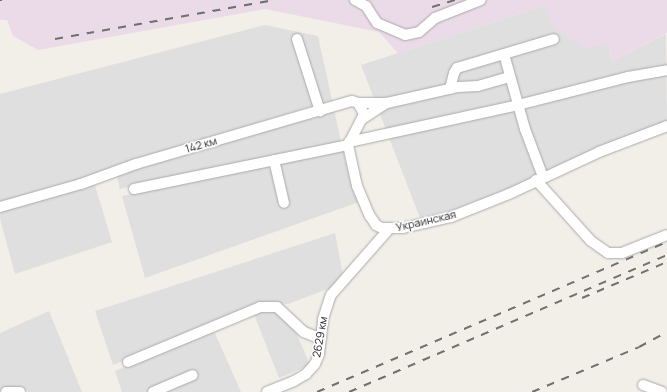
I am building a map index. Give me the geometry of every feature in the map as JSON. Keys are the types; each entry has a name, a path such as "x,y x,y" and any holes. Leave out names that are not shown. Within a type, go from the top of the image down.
{"street":[{"path":"355,0 366,6 376,23 405,35 419,32 435,18 481,0"},
{"path":"297,39 320,110"},
{"path":"454,88 454,73 457,68 554,40"},
{"path":"504,54 539,179 591,241 608,253 622,253 667,235"},
{"path":"134,190 518,105 628,77 667,70"},
{"path":"362,119 387,103 454,88 478,86 510,77"},
{"name":"142 км","path":"0,207 81,184 136,164 352,101 358,103 387,103"},
{"path":"349,143 364,114 358,103"},
{"name":"Украинская","path":"349,143 357,186 370,216 376,225 389,229 422,224 451,217 509,194 599,152 667,126"},
{"path":"274,160 284,203"},
{"name":"2629 км","path":"267,392 294,381 306,374 315,364 319,354 323,319 331,295 389,229"},
{"path":"128,362 260,307 277,307 304,332 321,339"},
{"path":"153,392 193,375"},
{"path":"280,392 294,381"},
{"path":"643,385 662,392"},
{"path":"6,392 20,392"}],"shaded area":[{"path":"0,0 667,0 667,33 612,61 608,44 583,49 552,25 546,5 398,53 379,32 265,9 38,50 13,36 7,20 0,20"},
{"path":"546,5 608,44 612,61 666,34 667,123 507,189 449,211 420,218 361,65"},
{"path":"265,25 318,36 332,100 134,160 80,180 0,203 0,94"},
{"path":"334,109 341,142 120,189 116,173"},
{"path":"343,151 352,187 359,202 145,278 122,196"},
{"path":"94,182 112,242 15,274 0,219 0,211"},
{"path":"335,233 343,275 333,287 288,304 259,303 113,365 95,311"},
{"path":"270,308 293,325 310,365 279,378 253,312"},
{"path":"49,311 82,392 28,392 18,386 0,391 0,333"},
{"path":"214,331 241,392 122,392 115,371"}],"railway":[{"path":"55,39 275,0"},
{"path":"432,7 455,0"},
{"path":"317,392 667,242"},
{"path":"349,392 667,255"},
{"path":"582,298 667,262"},
{"path":"532,392 639,347 667,332"}]}
